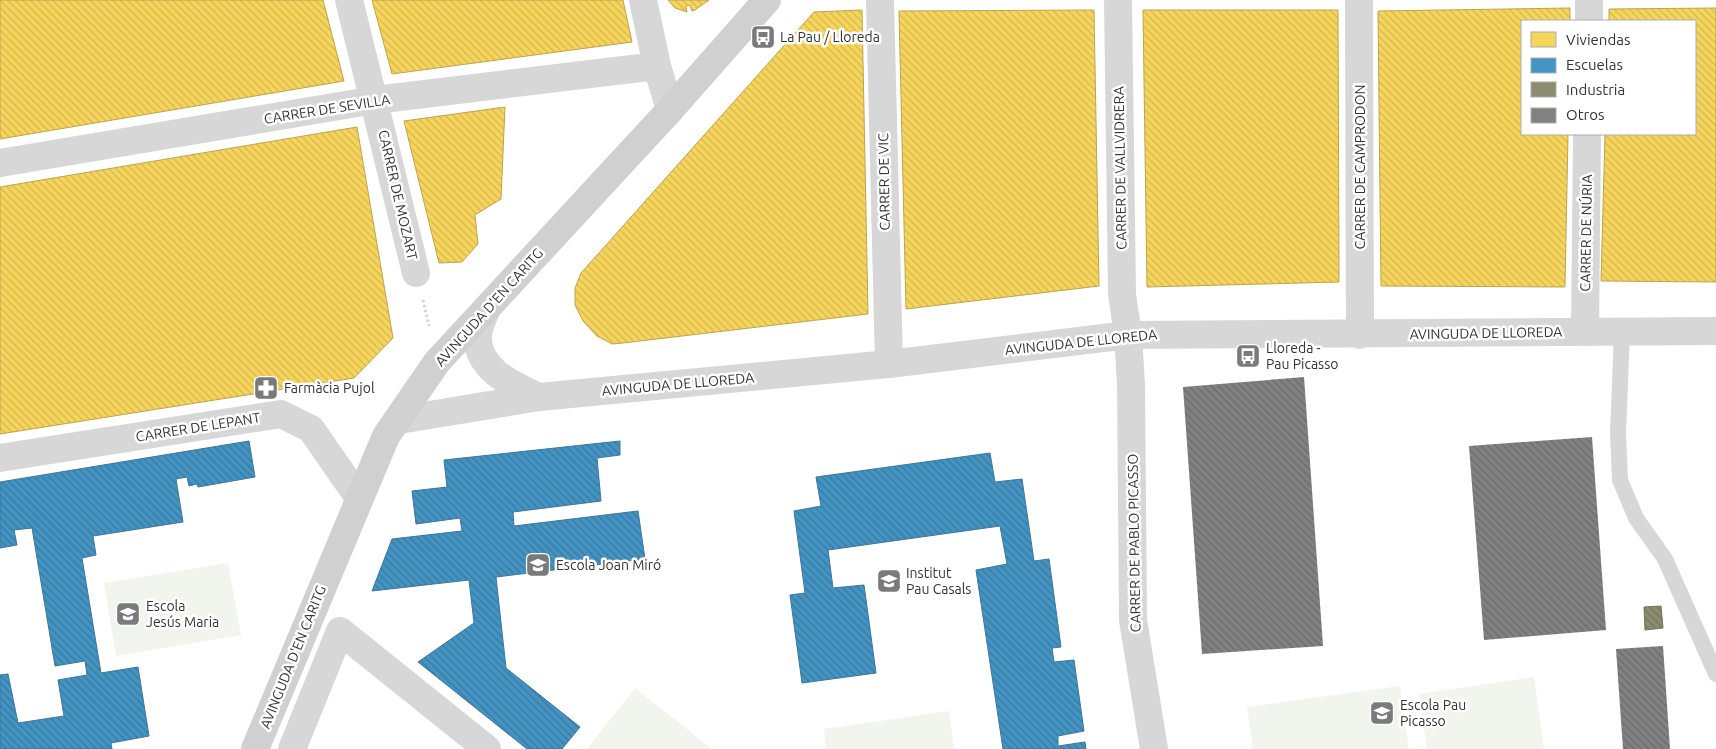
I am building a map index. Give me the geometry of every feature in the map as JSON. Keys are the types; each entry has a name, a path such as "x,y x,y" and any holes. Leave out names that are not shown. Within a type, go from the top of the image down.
{"street":[{"name":"CARRER DE MOZART","path":"349,0 416,273"},
{"path":"643,0 656,66 670,110"},
{"name":"AVINGUDA D'EN CARITG","path":"255,749 386,436 399,420 437,362 670,110 767,0"},
{"name":"CARRER DE VIC","path":"880,0 889,364"},
{"name":"CARRER DE VALLVIDRERA","path":"1118,0 1122,294 1128,335"},
{"name":"CARRER DE CAMPRODON","path":"1359,0 1360,335"},
{"path":"1589,0 1589,20"},
{"name":"CARRER DE SEVILLA","path":"0,163 375,100 656,66"},
{"name":"CARRER DE NÚRIA","path":"1585,332 1588,135"},
{"path":"487,308 478,335 482,353 493,372 539,397"},
{"name":"AVINGUDA DE LLOREDA","path":"399,420 539,397 889,364 1128,335 1360,335 1716,331"},
{"name":"CARRER DE PABLO PICASSO","path":"1128,335 1131,384 1133,620 1154,749"},
{"name":"CARRER DE LEPANT","path":"0,458 281,414 310,430 359,498"},
{"path":"292,749 340,631 487,749"}],"lane":[{"path":"1622,332 1618,433 1620,480 1636,518 1664,559 1716,674"}],"path":[{"name":"CARRER DE MOZART","path":"416,273 437,362"}],"shaded area":[{"path":"228,563 241,635 116,656 104,583"},
{"path":"1534,677 1544,749 1427,749 1419,694"},
{"path":"1400,686 1409,749 1253,749 1247,707"},
{"path":"635,688 712,749 587,749"},
{"path":"949,711 954,749 826,749 824,729"}],"building: Viviendas":[{"path":"0,0 323,0 344,81 0,139"},
{"path":"372,0 623,0 632,42 392,74"},
{"path":"668,0 709,0 692,11 690,5 686,6 687,12 675,8"},
{"path":"1570,8 1570,20 1521,20 1521,135 1568,135 1565,287 1381,286 1378,11"},
{"path":"1716,8 1716,282 1601,281 1605,135 1696,135 1696,20 1609,20 1609,9"},
{"path":"862,10 868,314 612,344 597,336 583,321 575,305 575,288 581,273 814,12"},
{"path":"1094,10 1099,286 906,309 899,11"},
{"path":"1143,10 1338,10 1339,282 1147,287"},
{"path":"505,107 501,199 475,215 478,244 462,262 439,263 404,121"},
{"path":"357,127 393,338 354,378 0,434 0,187"}],"building: Escuelas":[{"path":"249,441 255,477 198,487 197,484 189,486 187,477 176,479 183,522 93,536 96,555 82,558 101,673 138,667 149,736 111,743 112,749 0,749 0,675 8,674 18,723 64,716 58,680 87,675 85,661 55,666 32,528 14,530 17,545 0,548 0,482"},
{"path":"620,441 620,455 597,458 601,501 513,512 514,526 638,511 645,559 496,577 506,668 580,727 562,749 527,749 418,662 474,623 469,580 372,591 392,539 462,531 460,518 416,524 412,491 447,487 444,460"},
{"path":"990,453 995,482 1022,479 1034,561 1049,559 1061,647 1052,648 1054,662 1074,660 1084,731 1058,736 1058,746 1085,742 1086,749 1003,749 976,570 1007,564 1000,526 828,550 833,588 864,585 876,673 802,683 790,595 805,593 794,511 821,506 816,477"}],"building: Industria":[{"path":"1661,606 1663,628 1645,630 1644,607"}],"building: Otros":[{"path":"1304,377 1323,646 1202,654 1183,387"},
{"path":"1592,437 1606,630 1484,640 1469,446"},
{"path":"1663,646 1670,749 1623,749 1616,649"}],"place":[{"name":"La Pau / Lloreda","path":"763,37"},
{"name":"Lloreda - Pau Picasso","path":"1248,356"},
{"name":"Farmàcia Pujol","path":"266,388"},
{"name":"Escola Joan Miró","path":"538,565"},
{"name":"Institut Pau Casals","path":"889,581"},
{"name":"Escola Jesús Maria","path":"128,614"},
{"name":"Escola Pau Picasso","path":"1382,713"}]}
